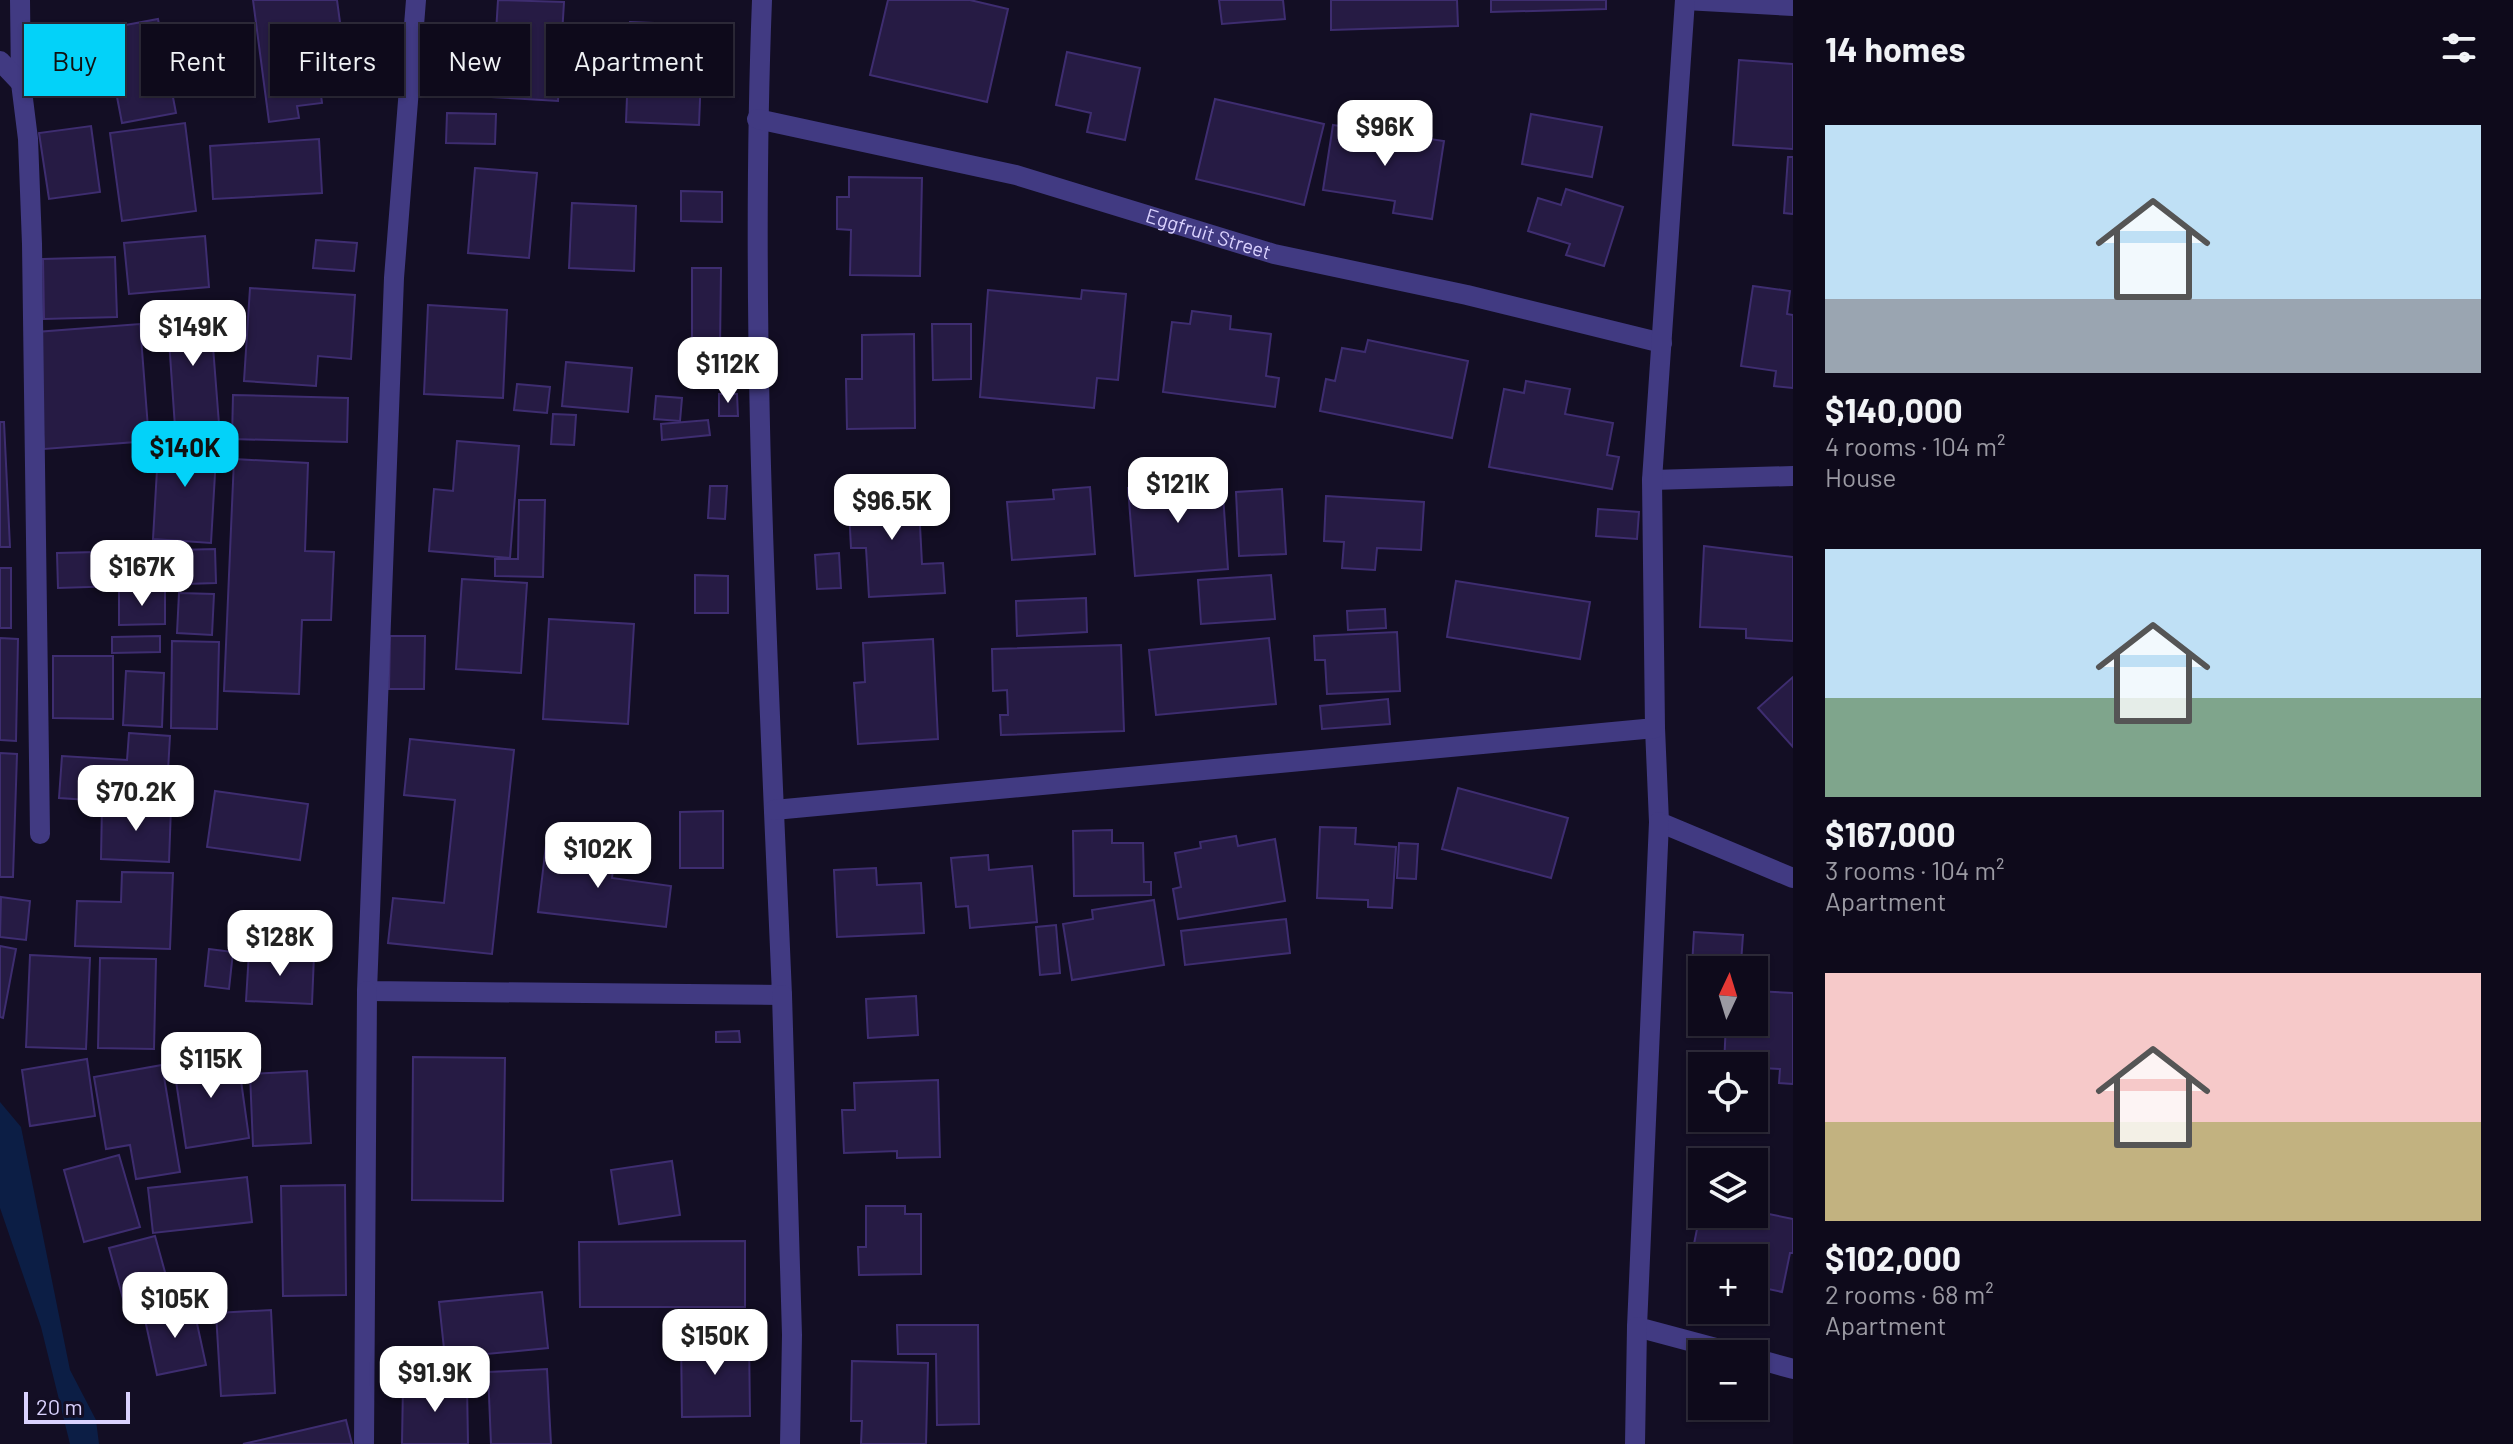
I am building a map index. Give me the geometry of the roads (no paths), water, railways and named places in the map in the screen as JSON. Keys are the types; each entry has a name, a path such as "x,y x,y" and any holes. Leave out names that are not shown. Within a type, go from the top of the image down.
{"street":[{"path":"20,0 21,83 28,139 32,244 40,834"},
{"path":"364,1444 367,991 394,278 416,0"},
{"path":"762,0 757,119 759,474 782,995 792,1335 790,1444"},
{"path":"1635,1444 1637,1327 1659,822 1652,480 1685,0 1793,6"},
{"path":"0,61 21,83"},
{"name":"Eggfruit Street","path":"757,119 1016,175 1274,254 1467,295 1662,343"},
{"path":"1652,480 1793,476"},
{"path":"774,810 1655,728"},
{"path":"1659,822 1793,878"},
{"path":"367,991 782,995"},
{"path":"1637,1327 1688,1341"},
{"path":"1768,1362 1793,1369"}],"water":[{"path":"0,1102 21,1127 70,1370 96,1420 99,1444 70,1444 41,1327 0,1208"}]}
